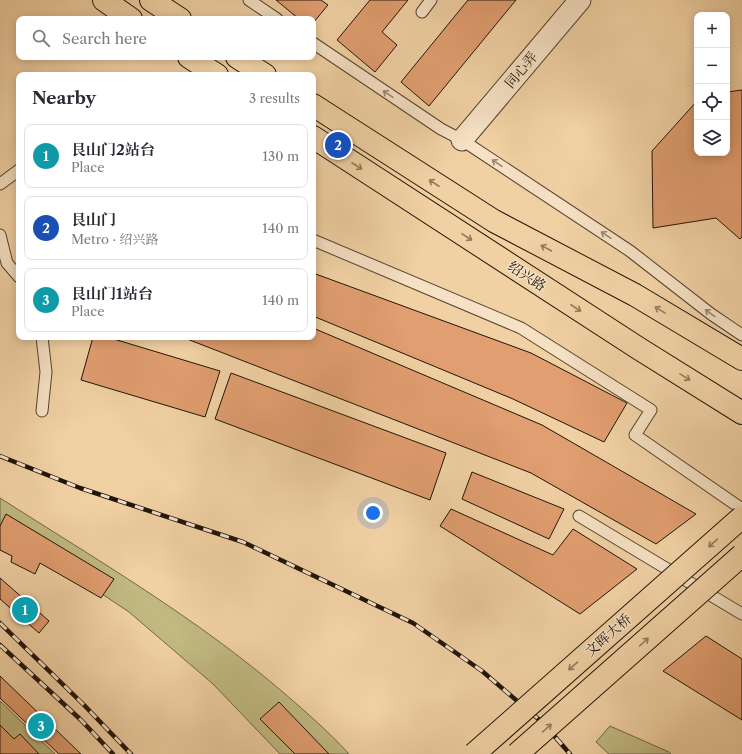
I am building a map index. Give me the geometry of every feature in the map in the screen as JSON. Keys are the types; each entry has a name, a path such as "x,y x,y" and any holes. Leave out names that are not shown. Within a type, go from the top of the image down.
{"main road":[{"path":"104,0 127,16"},
{"path":"151,0 175,16"},
{"path":"194,60 212,72"},
{"path":"242,60 261,72"},
{"path":"316,107 494,221 634,295 742,359"},
{"name":"绍兴路","path":"316,139 638,348 742,413"},
{"name":"文晖大桥","path":"474,754 742,517"},
{"name":"文晖大桥","path":"517,754 742,555"}],"street":[{"name":"同心弄","path":"462,140 576,1"}],"lane":[{"path":"249,0 273,16"},
{"path":"422,12 431,0"},
{"path":"316,45 441,130 462,140 630,251 710,314 742,335"},
{"path":"0,184 16,172"},
{"path":"0,235 7,263 16,274"},
{"path":"316,241 521,328 651,410 635,435 742,509"},
{"path":"42,340 46,372 42,411"},
{"path":"578,516 742,614"}],"shaded area":[{"path":"0,498 110,567 217,640 285,694 326,730 349,754 280,754 213,684 129,612 0,526"},
{"path":"0,701 55,754 0,754"},
{"path":"610,726 671,754 609,754 596,742"}],"building":[{"path":"276,0 321,0 328,5 316,19 316,16 295,16"},
{"path":"370,0 408,0 382,32 397,45 375,72 337,40"},
{"path":"468,0 516,0 429,106 401,82"},
{"path":"742,90 742,237 740,239 716,218 653,228 652,151 694,104 694,156 730,156 730,92"},
{"path":"316,274 531,353 627,403 604,442 513,399 316,317"},
{"path":"316,329 542,425 696,514 656,544 531,473 190,340 316,340"},
{"path":"92,340 117,340 220,371 205,417 81,380"},
{"path":"231,373 446,453 430,500 215,419"},
{"path":"472,472 564,509 549,539 462,499"},
{"path":"451,509 553,555 573,529 637,569 580,614 440,526"},
{"path":"6,514 114,579 101,598 40,563 35,574 11,562 12,556 0,550 0,526"},
{"path":"0,578 49,621 39,633 0,599"},
{"path":"706,636 742,659 742,720 663,671"},
{"path":"0,676 81,754 59,754 0,698"},
{"path":"279,702 329,754 295,754 260,719"},
{"path":"0,725 14,739 20,734 39,754 0,754"}],"railway":[{"path":"0,456 80,488 243,542 413,623 482,671 543,723 570,754"},
{"path":"0,623 84,705 131,754"},
{"path":"0,645 81,720 113,754"}],"place":[{"name":"艮山门","path":"338,145"},
{"name":"艮山门2站台","path":"25,610"},
{"name":"艮山门1站台","path":"41,726"}]}
